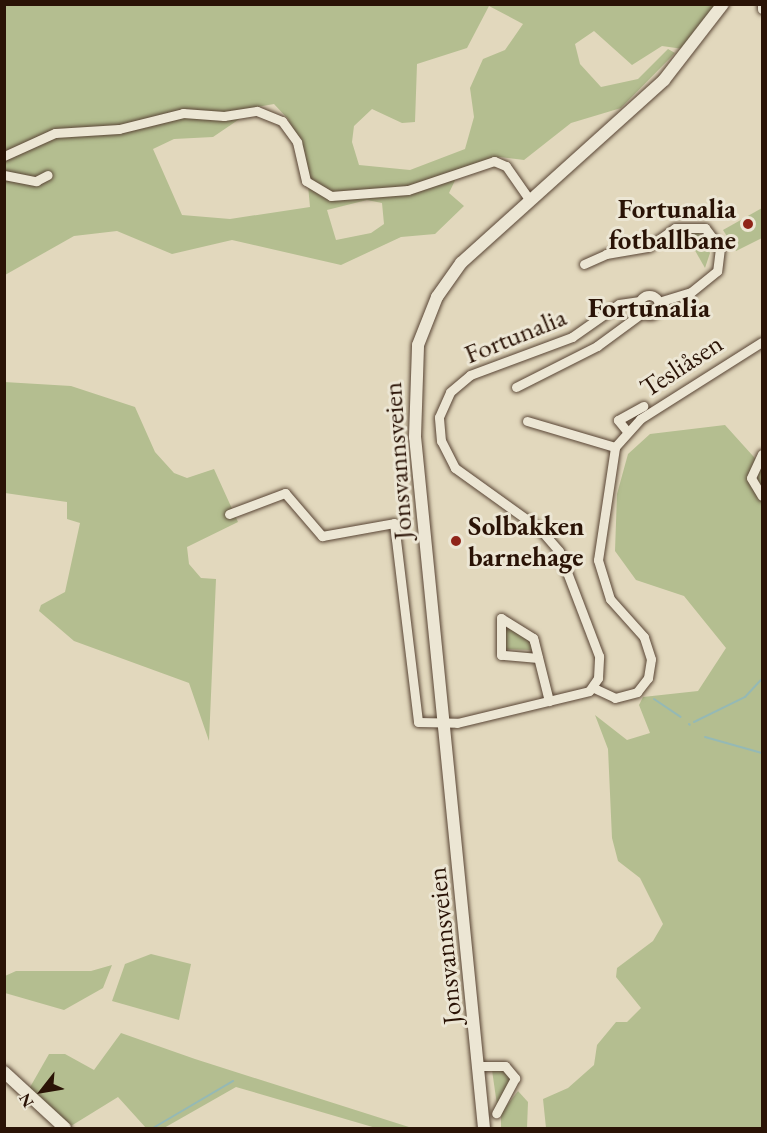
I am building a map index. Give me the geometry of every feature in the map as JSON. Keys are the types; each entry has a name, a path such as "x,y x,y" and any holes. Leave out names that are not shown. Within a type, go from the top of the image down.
{"main road":[{"name":"Jonsvannsveien","path":"484,1128 480,1066 446,723 415,437 415,360 442,287 468,255 663,80 723,4"},
{"path":"4,1072 65,1128"}],"street":[{"path":"4,156 55,133 119,129 183,113 224,116 257,111 282,121 297,142 306,181 331,196 408,190 494,161 506,166 528,199"},
{"path":"4,175 36,181 48,175"},
{"name":"Fortunalia","path":"584,264 606,254 648,248 675,228 705,228 720,248 717,271 691,292 659,302"},
{"name":"Fortunalia","path":"594,688 599,656 559,551 540,530 456,468 441,441 439,417 450,392 470,375 572,337 619,304 640,301 651,295 659,302"},
{"path":"640,301 642,313"},
{"name":"Fortunalia","path":"516,387 597,346 642,313 655,314 659,302"},
{"name":"Tesliåsen","path":"594,688 607,697 632,694 644,686 650,669 644,638 610,599 598,560 615,447 626,430 762,342"},
{"name":"Tesliåsen","path":"626,430 618,420 643,406"},
{"path":"527,422 615,447"},
{"path":"762,454 751,478 762,496"},
{"name":"Jonsvannsveien","path":"229,514 285,493 322,536 394,524 416,715 418,722 446,723"},
{"path":"538,658 501,655 501,618 531,636 538,658 549,701"},
{"path":"446,723 549,701 594,688"},
{"path":"480,1066 505,1066 516,1078 496,1113"}],"green space":[{"path":"5,5 715,5 683,49 662,46 632,65 594,31 575,44 580,64 601,87 638,79 668,49 675,53 621,108 571,123 524,160 500,157 460,170 449,193 464,206 435,234 401,237 341,265 232,240 172,254 117,231 74,236 5,275","holes":["489,6 523,24 505,50 483,59 470,88 474,117 465,149 410,170 359,165 352,142 354,126 372,109 402,123 415,122 417,64 467,48","274,104 288,119 305,153 310,207 230,219 182,215 153,149 174,139 213,137 257,107","367,200 382,203 384,224 371,233 336,240 327,210"]},
{"name":"Fortunalia fotballbane","path":"762,208 762,238 736,251 723,230"},
{"path":"697,230 710,253 705,268 685,233"},
{"path":"4,382 71,386 135,407 155,452 174,473 187,478 214,469 238,522 187,547 189,564 201,578 216,579 209,741 189,683 74,641 39,611 41,605 65,592 80,523 67,519 67,502 5,493"},
{"path":"725,425 762,466 762,1128 546,1128 543,1099 568,1088 594,1065 597,1045 616,1022 627,1022 641,1008 616,977 617,968 653,941 663,924 640,878 618,861 612,838 608,749 595,715 627,740 650,733 639,705 643,697 698,691 726,648 684,596 636,580 615,551 617,494 628,454 650,434"},
{"path":"505,622 532,642 534,650 504,649"},
{"path":"151,954 191,964 179,1020 112,1001 125,964"},
{"path":"112,965 103,988 64,1010 5,993 5,976 16,971 91,971"},
{"path":"121,1033 412,1128 376,1128 236,1087 164,1128 146,1128 118,1097 71,1126 29,1089 49,1054 65,1054 94,1070"},
{"path":"503,1068 512,1077 497,1105 492,1070"},
{"path":"518,1091 528,1102 527,1128 501,1128 501,1113"}],"waterway":[{"path":"694,722 745,697 762,679"},
{"path":"654,699 681,717"},
{"path":"705,737 762,753"},
{"path":"153,1128 233,1081"}],"place":[{"name":"Fortunalia fotballbane","path":"748,224"},
{"name":"Solbakken barnehage","path":"456,541"}],"district":[{"name":"Fortunalia","path":"649,307"}]}
